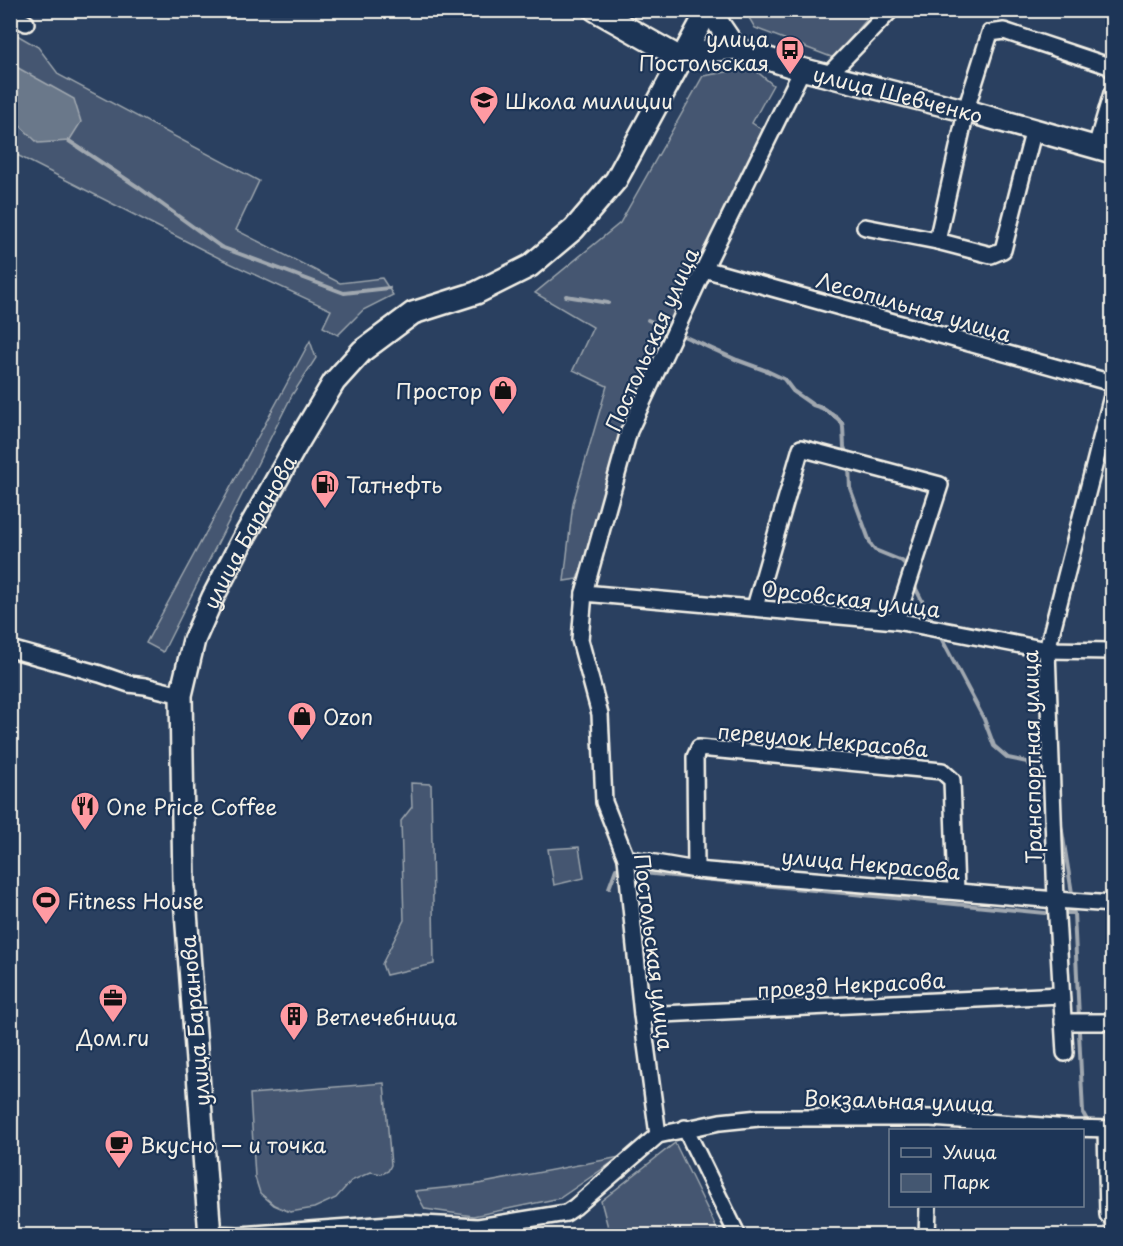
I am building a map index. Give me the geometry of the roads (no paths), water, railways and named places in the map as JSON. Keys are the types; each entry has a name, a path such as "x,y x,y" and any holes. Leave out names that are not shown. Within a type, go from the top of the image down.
{"main road":[{"path":"595,10 682,59"},
{"path":"710,10 735,48"},
{"name":"улица Баранова","path":"207,1235 184,885 181,695 194,640 213,597 294,449 334,382 362,351 413,313 476,293 530,266 573,229 616,180 710,10"},
{"name":"улица Шевченко","path":"682,59 707,51 735,48 802,70 967,111 1104,149"}],"street":[{"path":"827,76 891,10"},
{"path":"10,14 26,23"},
{"path":"937,241 968,103 990,33 1004,31 1108,66 1113,70"},
{"name":"Постольская улица","path":"658,1135 642,1015 626,858 604,802 600,714 580,640 584,593 629,431 704,269 802,70"},
{"path":"1104,149 1113,93"},
{"path":"865,227 937,241 991,255 1003,250 1034,129"},
{"name":"Лесопильная улица","path":"704,269 1113,383"},
{"name":"Транспортная улица","path":"1065,1053 1056,900 1047,650 1113,396"},
{"path":"755,607 801,448 940,485 896,621"},
{"name":"Орсовская улица","path":"584,593 896,621 1047,650 1113,651"},
{"path":"10,649 129,684 181,695"},
{"name":"переулок Некрасова","path":"696,870 695,757 699,748 942,771 952,780 956,891"},
{"name":"улица Некрасова","path":"626,858 696,870 1113,904"},
{"name":"проезд Некрасова","path":"642,1015 1061,995"},
{"path":"1064,1022 1113,1022"},
{"name":"Вокзальная улица","path":"658,1135 720,1122 759,1118 1109,1129"},
{"path":"685,1128 738,1236"},
{"path":"1108,1215 1109,1129"},
{"path":"207,1235 240,1235 404,1223 478,1227 566,1213 658,1135"},
{"path":"927,1236 928,1207"}],"waterway":[{"path":"69,141 221,247 344,293 389,288"},
{"path":"566,296 608,303"},
{"path":"648,320 670,330"},
{"path":"681,335 784,379 793,391 842,423 847,455"},
{"path":"849,466 850,488 871,545 875,550 902,561 909,568"},
{"path":"914,583 934,624"},
{"path":"939,634 984,719 994,746 1008,758 1027,762 1046,782"},
{"path":"1060,819 1072,893"},
{"path":"609,888 616,869"},
{"path":"633,872 1045,913"},
{"path":"1060,913 1074,913 1079,1018"},
{"path":"1079,1032 1083,1113 1088,1122"},
{"path":"1105,1219 1105,1226 1112,1233"}],"place":[{"name":"улица Постольская","path":"790,76"},
{"name":"Школа милиции","path":"484,126"},
{"name":"Простор","path":"503,416"},
{"name":"Татнефть","path":"325,510"},
{"name":"Ozon","path":"302,742"},
{"name":"One Price Coffee","path":"85,832"},
{"name":"Fitness House","path":"46,926"},
{"name":"Дом.ru","path":"113,1024"},
{"name":"Ветлечебница","path":"294,1042"},
{"name":"Вкусно — и точка","path":"119,1170"}]}
